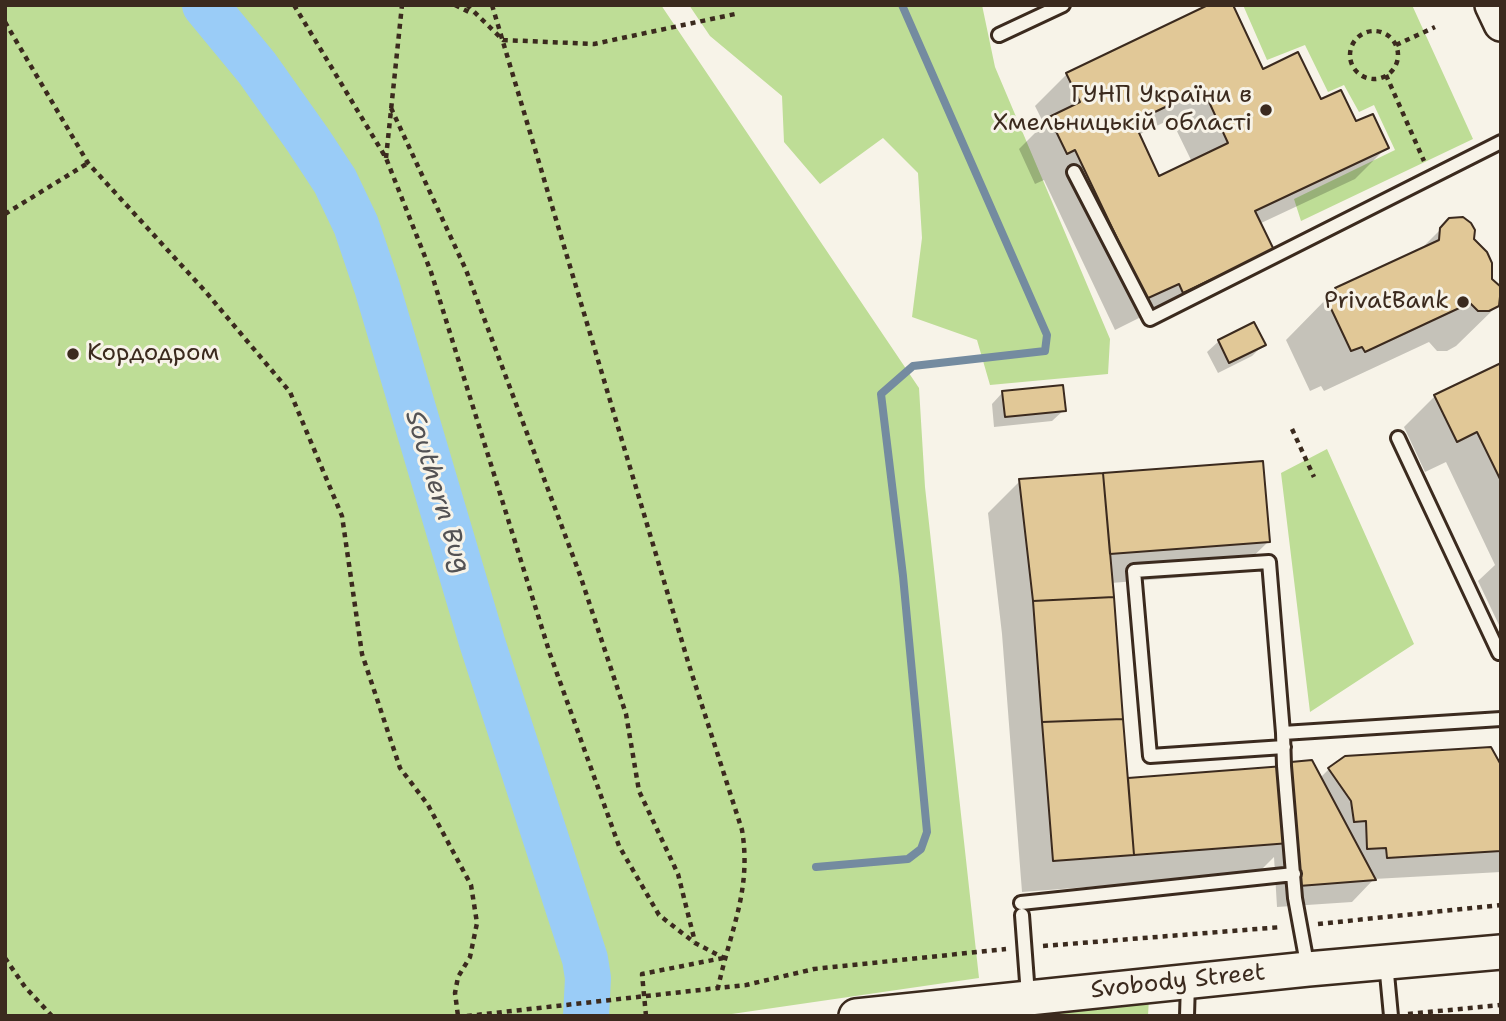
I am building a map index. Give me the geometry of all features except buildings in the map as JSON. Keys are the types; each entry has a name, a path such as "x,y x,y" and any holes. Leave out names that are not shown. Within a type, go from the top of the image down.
{"main road":[{"path":"1492,5 1501,24"},
{"name":"Svobody Street","path":"856,1016 1308,969 1501,952"}],"lane":[{"path":"999,35 1063,5"},
{"path":"1074,172 1150,319 1501,142"},
{"path":"1398,438 1499,653 1501,652"},
{"path":"1284,747 1150,757 1134,571 1269,562 1283,733 1294,874 1295,898 1308,969"},
{"path":"1283,733 1501,719"},
{"path":"1028,998 1022,909 1294,874"},
{"path":"1386,962 1393,1016"},
{"path":"1187,1016 1188,982"}],"path":[{"path":"294,5 386,158 431,272 550,654 619,846 659,915 695,943 724,958"},
{"path":"386,158 402,5"},
{"path":"455,5 474,14"},
{"path":"467,5 503,40 594,44 735,14"},
{"path":"492,5 650,535 742,830 746,853 742,902 724,958 718,988"},
{"path":"5,22 88,163 205,291 290,392 342,516 362,653 400,768 428,805 471,885 477,923 470,957 458,977 455,993 458,1016"},
{"path":"1396,46 1435,27"},
{"path":"1375,31 1387,35 1396,46 1396,62 1386,75 1373,79 1360,74 1352,64 1351,51 1362,35 1375,31"},
{"path":"1386,75 1431,176"},
{"path":"391,108 466,270 580,575 626,714 639,791 678,874 695,943"},
{"path":"5,214 88,163"},
{"path":"1292,429 1314,477"},
{"path":"467,1016 746,985 814,969 1024,947 1302,926 1501,905"},
{"path":"5,958 25,987 52,1016"},
{"path":"646,1016 642,974 724,958"},
{"path":"1393,1016 1501,1005"}],"green space":[{"path":"5,5 661,5 919,388 925,487 979,978 718,1016 5,1016"},
{"path":"689,5 982,5 995,67 1110,339 1108,374 990,385 977,340 912,317 922,238 918,173 883,138 820,184 784,142 782,96 710,36"},
{"path":"1243,5 1412,5 1473,139 1301,221 1294,199 1395,150 1374,105 1359,112 1344,85 1328,92 1305,45 1267,60"},
{"path":"1327,449 1414,644 1310,712 1281,473"},
{"path":"1149,998 1148,1016 963,1016"}],"waterway":[{"name":"Southern Bug","path":"205,5 257,68 308,140 335,181 356,225 377,287 482,642 585,959 588,978 586,1016"},
{"path":"816,867 908,859 921,849 927,832 903,576 881,394 913,366 1045,351 1047,335 902,5"}],"place":[{"name":"ГУНП України в Хмельницькій області","path":"1266,110"},
{"name":"PrivatBank","path":"1463,302"},
{"name":"Кордодром","path":"73,354"}]}
